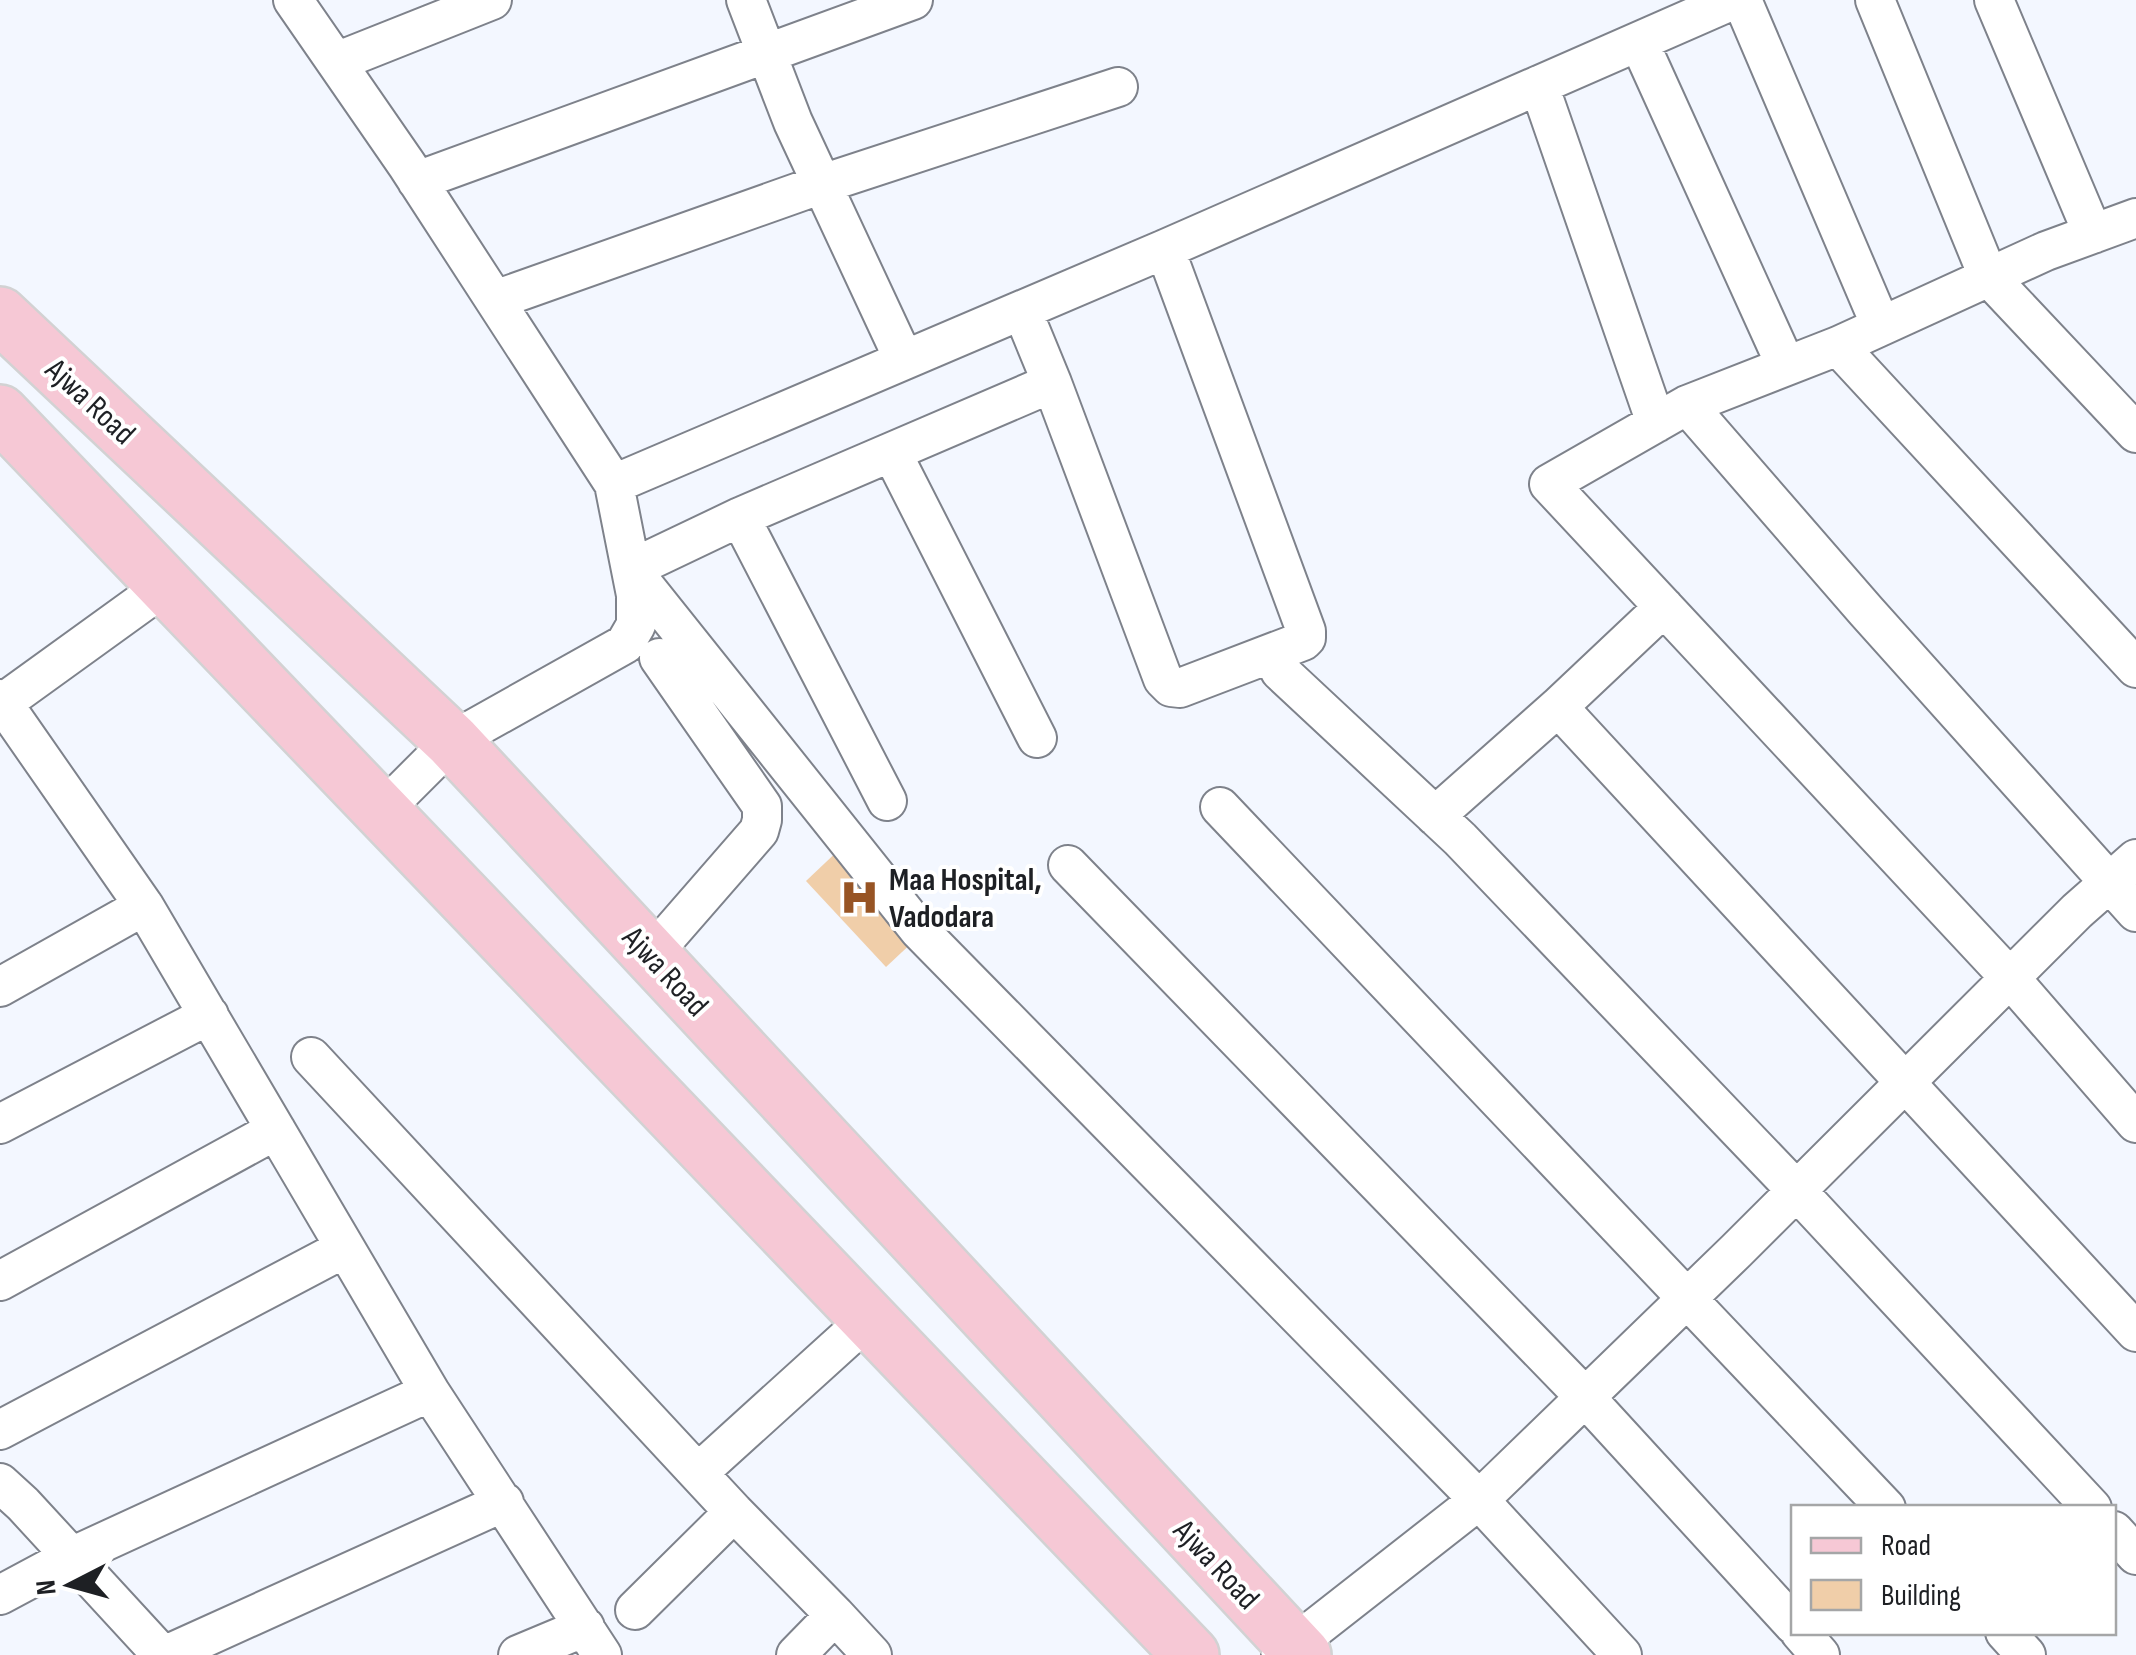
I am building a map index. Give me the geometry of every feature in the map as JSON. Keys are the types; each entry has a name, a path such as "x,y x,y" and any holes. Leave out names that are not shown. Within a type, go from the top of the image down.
{"main road":[{"name":"Ajwa Road","path":"0,315 452,741 1292,1652"},
{"path":"0,413 1191,1655"}],"street":[{"path":"293,0 417,180 614,484 636,595 636,624 626,644 452,741 383,810"},
{"path":"336,62 492,0"},
{"path":"746,0 793,122 904,360"},
{"path":"417,180 913,0"},
{"path":"614,484 1165,249 1733,0"},
{"path":"1742,0 1882,326"},
{"path":"1875,0 1988,276 2136,433"},
{"path":"1994,0 2093,234"},
{"path":"1639,42 1786,366"},
{"path":"1539,85 1672,414 2122,871 2136,912"},
{"path":"495,300 822,184 1118,87"},
{"path":"2134,222 1988,276 1838,346 1672,414 1549,484 2010,978 2136,1123"},
{"path":"1022,310 1163,679 1171,687 1180,688 1303,642 1306,630 1165,249"},
{"path":"1838,346 2136,668"},
{"path":"631,569 740,517 1052,383"},
{"path":"892,453 1038,738"},
{"path":"740,517 888,800"},
{"path":"631,569 920,930 1479,1500 1622,1655"},
{"path":"166,584 2,700 144,906 430,1392 594,1641 518,1655"},
{"path":"1435,816 1664,606"},
{"path":"651,954 759,831 762,820 762,806 659,658"},
{"path":"1280,671 1460,839 1796,1190 2089,1505"},
{"path":"1558,707 2136,1332"},
{"path":"1220,806 1883,1505"},
{"path":"1068,864 1585,1397 1791,1623"},
{"path":"1292,1652 1479,1500 2122,871"},
{"path":"4,977 144,906"},
{"path":"0,1124 209,1015"},
{"path":"311,1056 698,1474 872,1655"},
{"path":"0,1281 276,1130"},
{"path":"0,1430 346,1248"},
{"path":"698,1474 869,1318"},
{"path":"0,1595 71,1557 430,1392"},
{"path":"0,1483 164,1655 504,1502"},
{"path":"635,1610 734,1512"},
{"path":"2116,1533 2136,1555"},
{"path":"796,1655 835,1615"},
{"path":"1803,1635 1820,1655"},
{"path":"2008,1635 2026,1655"}],"building":[{"path":"844,845 917,938 886,967 806,881"}],"place":[{"name":"Maa Hospital, Vadodara","path":"859,897"}]}
